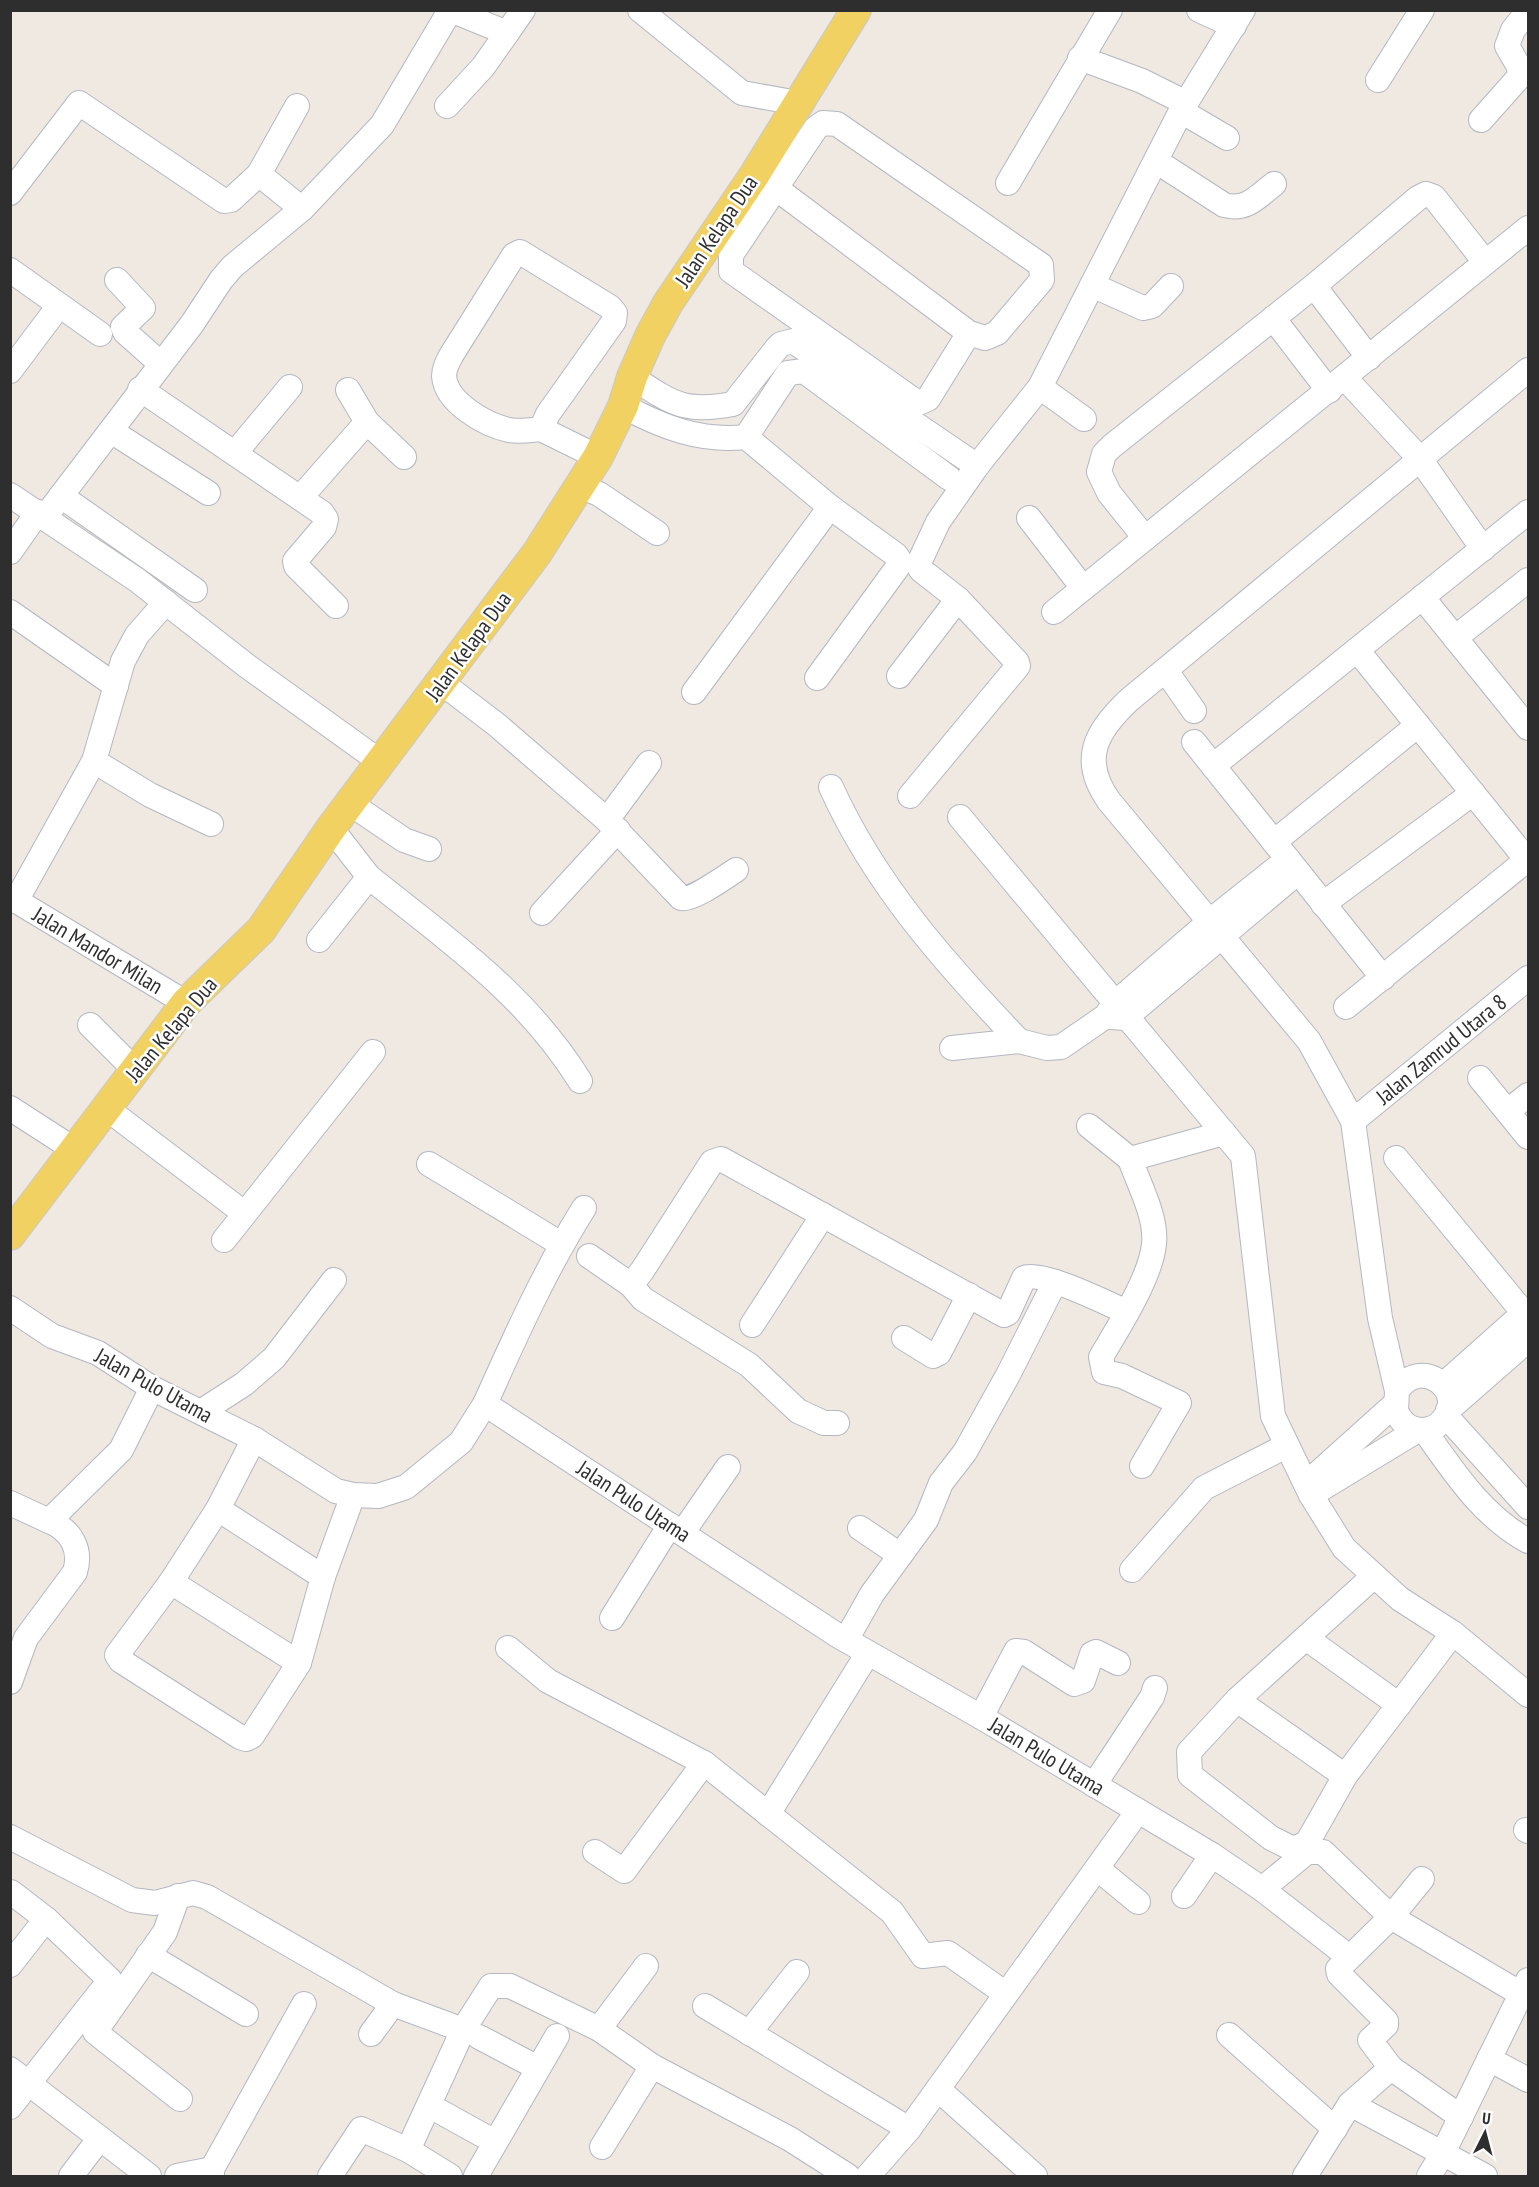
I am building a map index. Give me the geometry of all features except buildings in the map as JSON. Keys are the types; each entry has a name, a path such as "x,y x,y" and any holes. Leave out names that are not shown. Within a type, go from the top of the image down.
{"main road":[{"name":"Jalan Kelapa Dua","path":"10,1235 186,1003 261,930 331,828 442,683 537,553 598,457 623,406 632,376 668,303 766,182 798,103 856,10"}],"street":[{"path":"447,105 483,67 523,10"},
{"path":"1008,183 1110,10"},
{"path":"910,796 1018,666 1017,662 957,599 918,565 938,522 977,466 1040,387 1184,107 1239,18 1199,10"},
{"path":"1378,80 1422,10"},
{"path":"1481,120 1521,75 1518,65 1506,46 1513,30 1528,10"},
{"path":"10,552 41,514 61,496 232,267 302,209 382,125 448,14 453,11 507,33"},
{"path":"651,14 742,93 798,103"},
{"path":"1080,58 1142,81 1227,138"},
{"path":"10,193 79,103 224,201 231,200 259,174 297,106"},
{"path":"766,182 969,333 985,338 997,333 1042,280 1041,265 837,124 823,123 816,128 766,182 730,255 730,267 735,276 918,403 928,399 969,333"},
{"path":"1156,161 1234,208 1242,208 1274,184"},
{"path":"259,174 302,209"},
{"path":"1145,538 1109,493 1099,472 1104,454 1314,286 1418,198 1426,194 1434,197 1485,262"},
{"path":"1054,612 1528,228"},
{"path":"541,429 548,414 614,321 615,313 610,307 520,252 514,255 458,344 446,365 444,376 455,398 467,410 490,423 509,430 541,429 598,457"},
{"path":"10,270 100,334"},
{"path":"117,280 143,308 123,327 125,332 160,363"},
{"path":"1092,285 1143,308 1152,306 1171,286"},
{"path":"1314,286 1369,358"},
{"path":"10,371 52,315"},
{"path":"1273,318 1337,384 1420,459 1483,549"},
{"path":"632,376 682,406 702,410 734,404 777,348 793,340 977,466"},
{"path":"1528,370 1109,719 1098,738 1093,769 1096,783 1109,801 1309,1041 1353,1121 1380,1318 1402,1422 1421,1430 1471,1495 1512,1532 1528,1541"},
{"path":"746,437 788,373 804,371 949,478"},
{"path":"235,453 290,387"},
{"path":"1040,387 1084,419"},
{"path":"140,390 322,513 326,519 324,527 296,557 296,566 336,606"},
{"path":"348,390 367,422 404,457"},
{"path":"623,406 657,424 693,435 721,440 746,437 830,507 896,555 900,561 818,678"},
{"path":"300,498 367,422"},
{"path":"111,431 208,493"},
{"path":"580,486 599,494 657,533"},
{"path":"10,495 41,514 166,602 247,666 382,763"},
{"path":"61,496 195,590"},
{"path":"694,692 830,507"},
{"path":"1213,766 1528,512"},
{"path":"1029,518 1083,588"},
{"path":"1455,638 1528,582"},
{"path":"1422,597 1528,728"},
{"path":"899,676 957,599"},
{"path":"13,899 94,761 123,661 137,635 166,602"},
{"path":"13,620 116,686"},
{"path":"1346,1007 1528,860 1357,650"},
{"path":"1166,671 1194,711"},
{"path":"442,683 505,732 613,825 684,900 736,870"},
{"path":"952,1048 1019,1041 1047,1048 1060,1047 1115,1012 1215,929 1418,725"},
{"path":"1194,742 1383,978"},
{"path":"94,761 150,795 211,824"},
{"path":"542,913 613,825 649,763"},
{"path":"831,787 883,882 969,988 1019,1041"},
{"path":"1323,904 1473,793"},
{"path":"351,804 404,840 429,849"},
{"path":"960,817 1115,1012 1243,1156 1273,1416 1308,1490 1344,1548 1400,1599 1453,1633 1528,1695"},
{"path":"331,828 369,877 478,964 536,1019 561,1050 580,1081"},
{"path":"319,940 369,877"},
{"name":"Jalan Mandor Milan","path":"13,899 186,1003"},
{"name":"Jalan Zamrud Utara 8","path":"1353,1121 1528,978"},
{"path":"90,1025 135,1070"},
{"path":"224,1240 373,1052"},
{"path":"1480,1078 1528,1137"},
{"path":"1508,1111 1528,1095"},
{"path":"10,1108 75,1150"},
{"path":"106,1108 244,1213"},
{"path":"1089,1126 1130,1159 1152,1221 1154,1244 1146,1269 1127,1312 1101,1356 1104,1372 1122,1376 1179,1403 1142,1466"},
{"path":"1130,1159 1224,1133"},
{"path":"1396,1158 1526,1316 1443,1385"},
{"path":"631,1285 712,1161 721,1159 1007,1315 1026,1276 1055,1282 1127,1312"},
{"path":"429,1164 561,1244"},
{"path":"485,1404 520,1326 561,1244 584,1208"},
{"path":"752,1325 823,1215"},
{"path":"589,1256 631,1285 643,1299 749,1365 798,1411 824,1423 837,1423"},
{"path":"202,1411 244,1384 274,1358 334,1280"},
{"path":"846,1640 872,1594 931,1510 941,1483 970,1442 1055,1282"},
{"path":"904,1338 927,1354 933,1356 939,1353 969,1295"},
{"name":"Jalan Pulo Utama","path":"10,1308 52,1336 98,1353 152,1388 254,1439 336,1491 353,1495 378,1496 406,1486 461,1442 485,1404 846,1640 981,1716 1212,1855 1262,1889 1349,1957"},
{"path":"1380,1318 1420,1375"},
{"path":"1308,1490 1421,1430 1439,1424 1447,1413 1528,1340"},
{"path":"1308,1490 1396,1398 1404,1382 1420,1375 1433,1377 1443,1385 1448,1394 1447,1413 1528,1507"},
{"path":"49,1521 121,1450 152,1388"},
{"path":"254,1439 218,1509 171,1582 117,1654 120,1661 240,1737 250,1739 298,1663 323,1577 353,1495"},
{"path":"1132,1570 1204,1488 1286,1446"},
{"path":"612,1617 676,1528 728,1467"},
{"path":"10,1503 59,1526 70,1536 79,1559 75,1572 26,1638 10,1682"},
{"path":"218,1509 323,1577"},
{"path":"860,1528 900,1556"},
{"path":"1374,1576 1237,1700 1189,1752 1190,1775 1271,1838 1293,1849 1307,1843 1345,1776 1453,1633"},
{"path":"171,1582 298,1663"},
{"path":"1305,1638 1399,1705"},
{"path":"507,1648 548,1681 704,1763 892,1912 923,1956 948,1953 1006,1994"},
{"path":"981,1716 1016,1651 1024,1652 1074,1684 1083,1681 1092,1654 1096,1652 1118,1663"},
{"path":"768,1814 868,1653"},
{"path":"1094,1785 1152,1697 1155,1688"},
{"path":"1237,1700 1345,1776"},
{"path":"595,1852 624,1871 704,1763"},
{"path":"868,2176 909,2129 1138,1811"},
{"path":"10,1837 132,1900 155,1903 193,1893 207,1897 393,2004 471,2033 538,2068"},
{"path":"1262,1889 1307,1852 1323,1852 1391,1917 1526,1990 1429,2176"},
{"path":"1184,1896 1212,1855"},
{"path":"1098,1869 1138,1902"},
{"path":"1422,1879 1391,1917 1338,1969 1338,1974 1386,2021 1386,2025 1370,2040 1391,2068 1461,2117"},
{"path":"10,2107 20,2076 110,1980 46,1919 11,1892"},
{"path":"178,1896 165,1932 95,2032 180,2098"},
{"path":"10,1965 46,1919"},
{"path":"148,1955 246,2014"},
{"path":"598,2029 646,1966"},
{"path":"749,2033 797,1972"},
{"path":"408,2150 471,2033 491,1986 498,1984 510,1986 598,2029 652,2066 790,2139 848,2176"},
{"path":"177,2176 212,2173 304,2004"},
{"path":"371,2034 393,2004"},
{"path":"705,2006 909,2129"},
{"path":"1229,2035 1335,2129"},
{"path":"476,2176 557,2036"},
{"path":"1489,2059 1528,2080"},
{"path":"602,2147 652,2066"},
{"path":"1305,2176 1350,2104 1391,2068"},
{"path":"20,2076 149,2176"},
{"path":"938,2089 1035,2176"},
{"path":"1350,2104 1485,2176"},
{"path":"439,2111 495,2142"},
{"path":"330,2176 361,2129 408,2150 449,2176"},
{"path":"70,2176 100,2138"}]}
